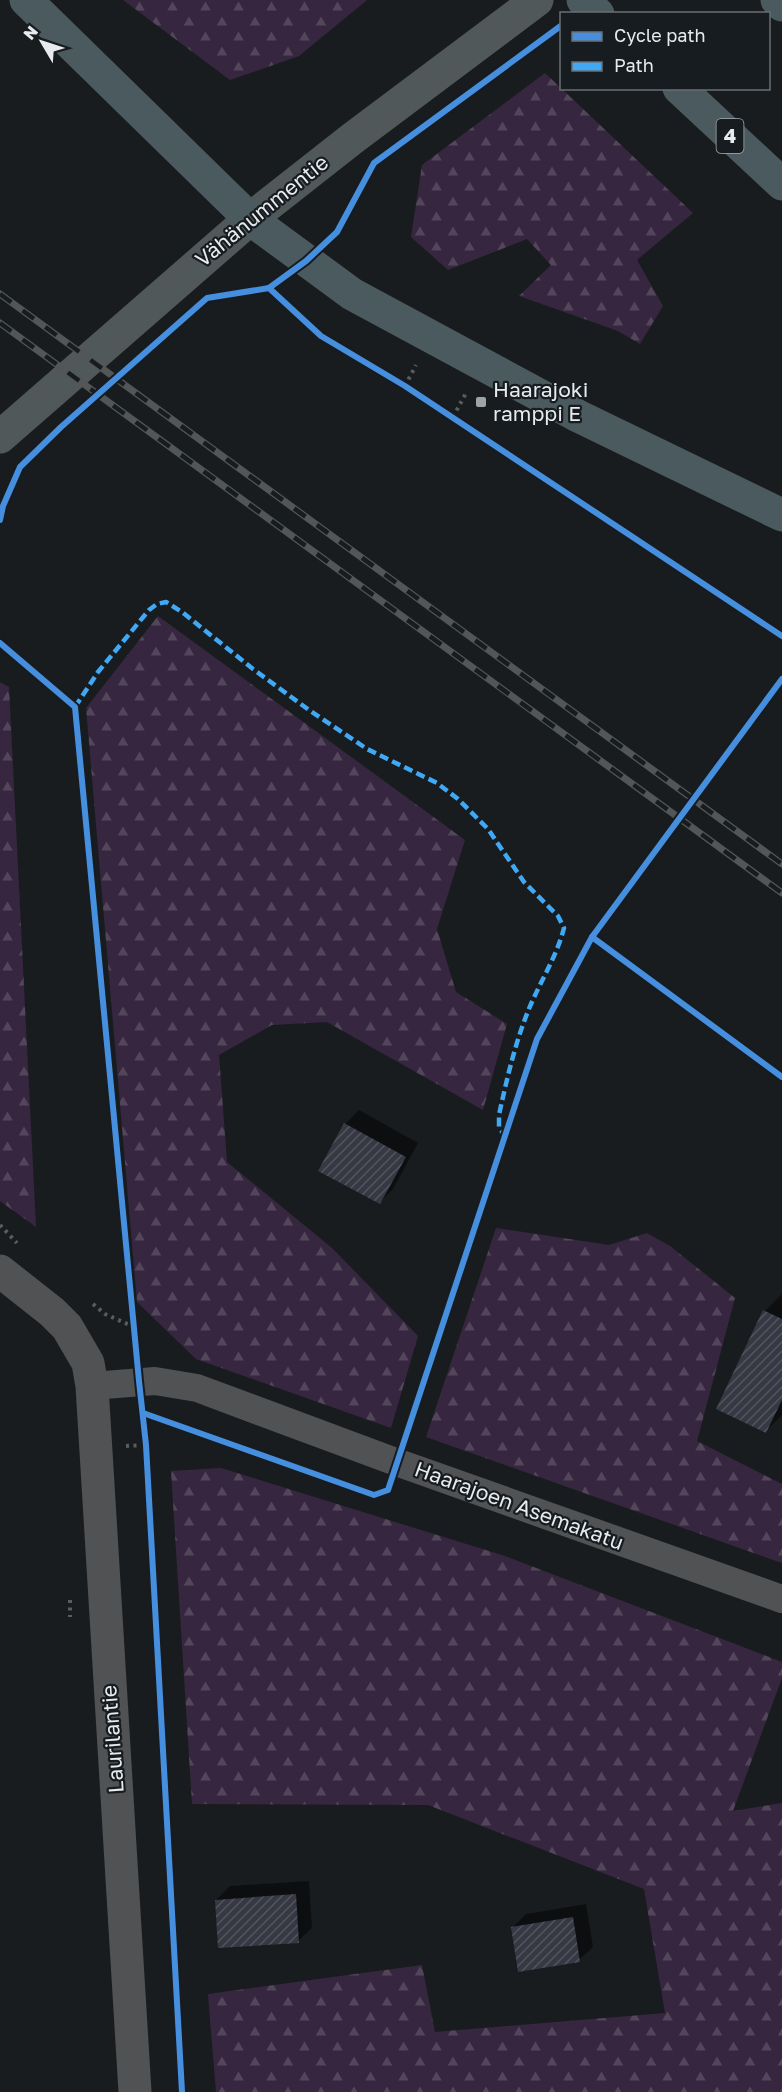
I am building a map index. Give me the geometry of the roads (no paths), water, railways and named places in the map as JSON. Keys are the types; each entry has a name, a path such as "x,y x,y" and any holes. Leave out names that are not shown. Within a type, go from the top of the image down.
{"highway":[{"path":"26,0 250,219 352,294 578,416 782,515"},
{"path":"583,0 596,12"},
{"path":"777,0 782,5"},
{"name":"4","path":"681,90 782,184"}],"main road":[{"name":"Vähänummentie","path":"0,438 37,403 250,219 463,54 537,0"}],"street":[{"path":"0,1271 68,1327 88,1363 92,1386"},
{"name":"Haarajoen Asemakatu","path":"92,1386 155,1381 197,1388 396,1462 782,1599"},
{"name":"Laurilantie","path":"92,1386 135,2092"}],"railway":[{"path":"0,294 782,864"},
{"path":"0,323 782,893"}],"place":[{"name":"Haarajoki ramppi E","path":"481,402"}]}
